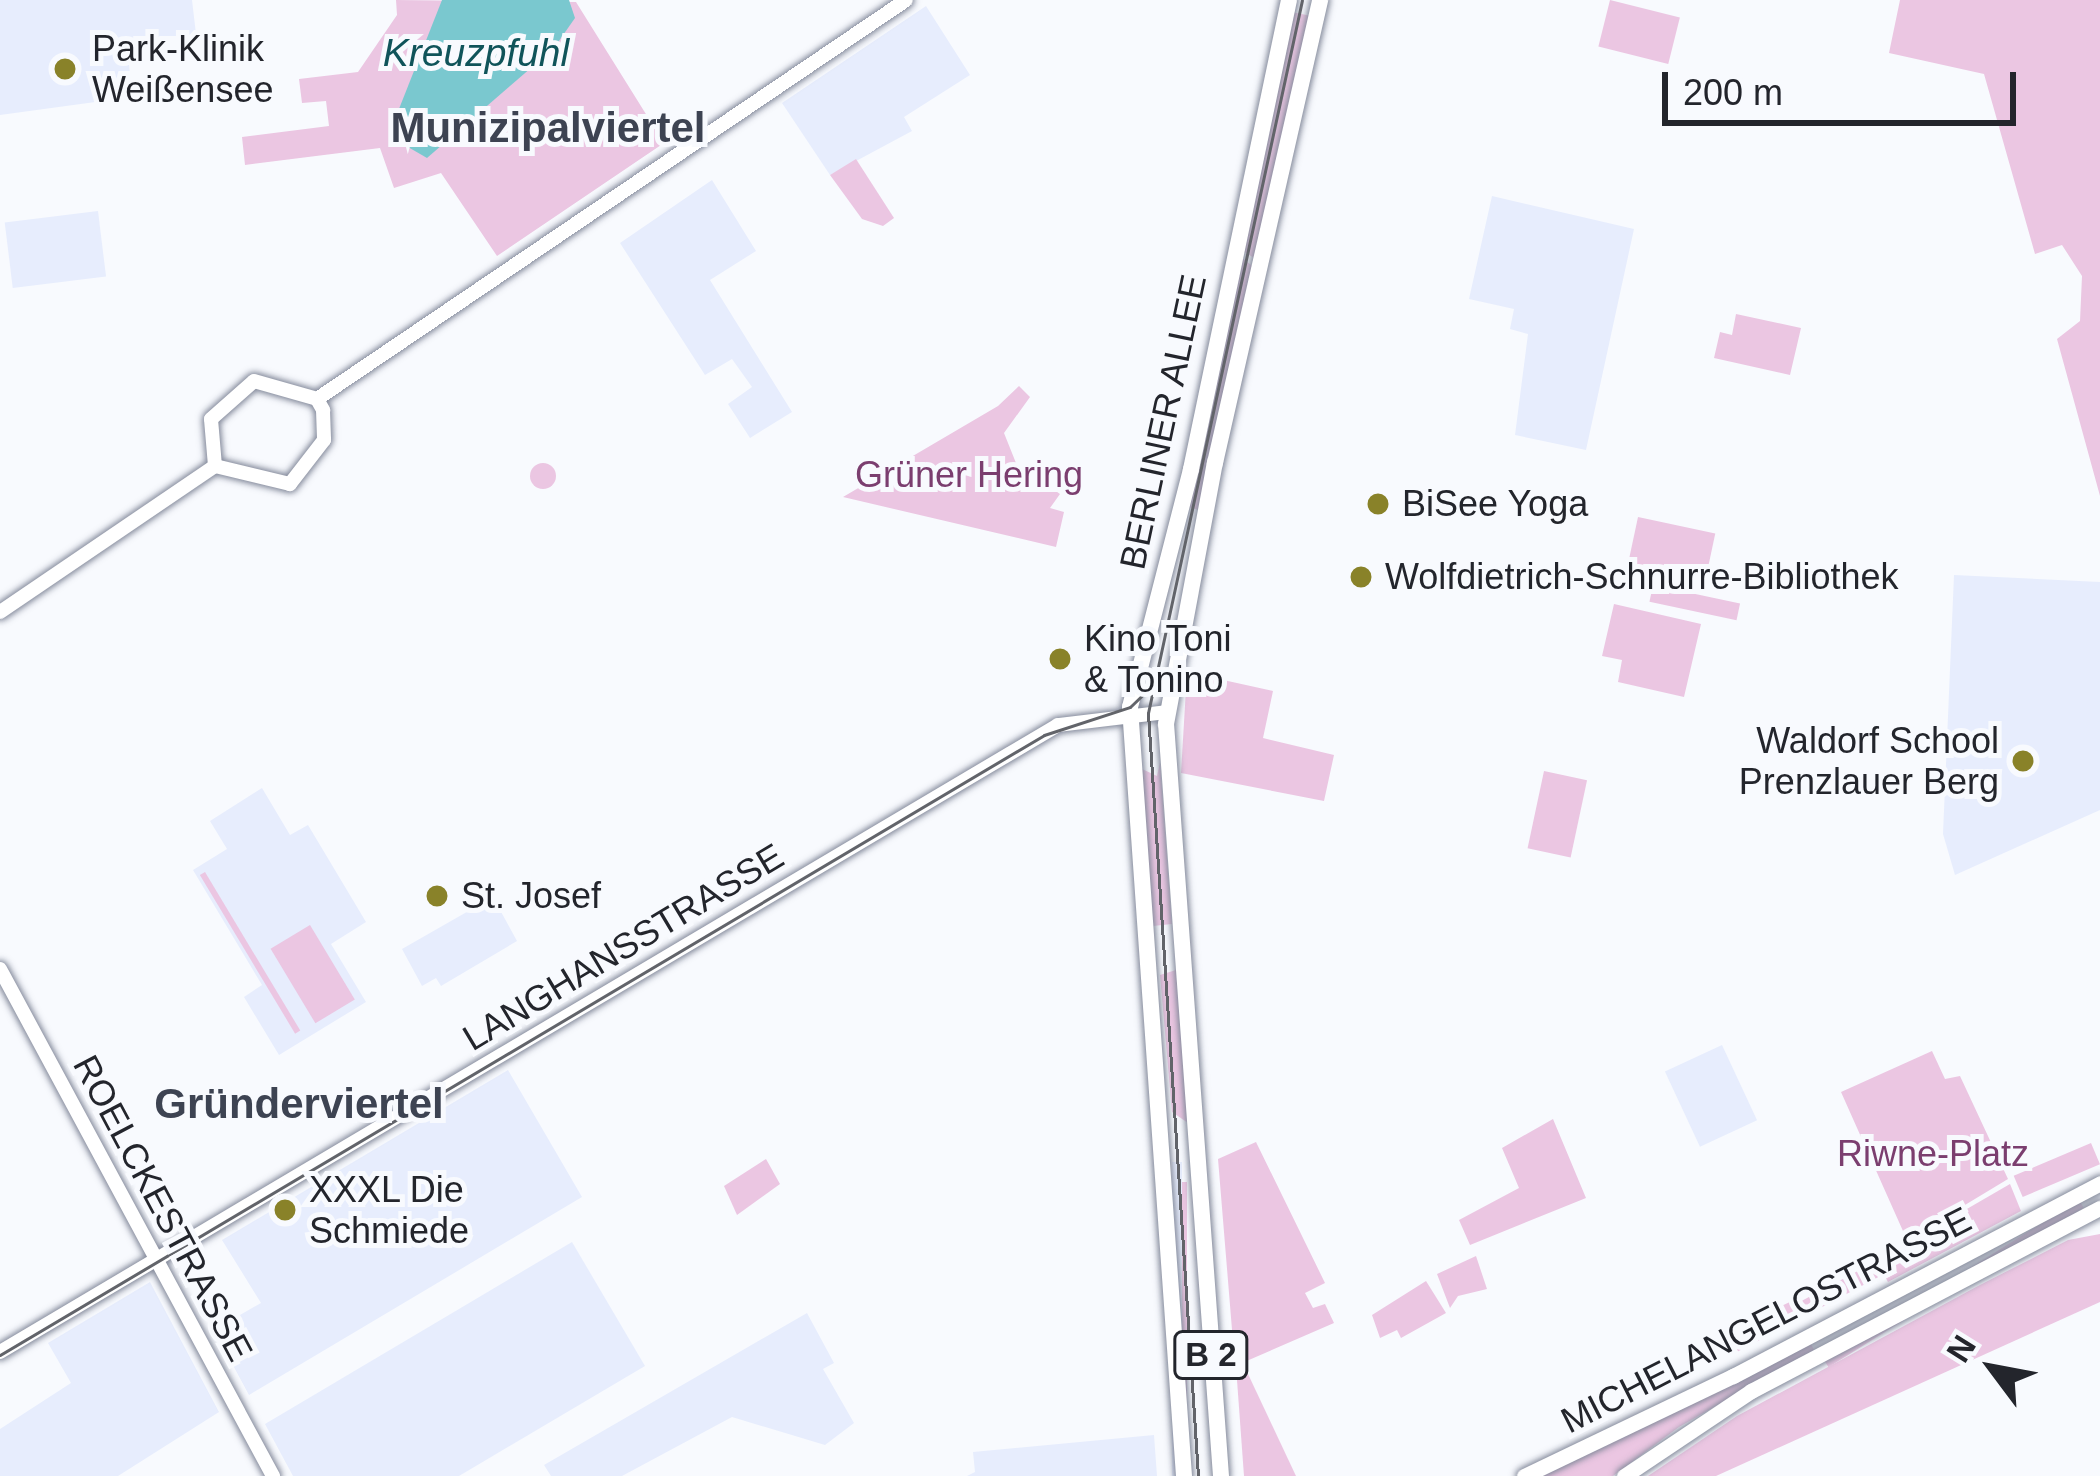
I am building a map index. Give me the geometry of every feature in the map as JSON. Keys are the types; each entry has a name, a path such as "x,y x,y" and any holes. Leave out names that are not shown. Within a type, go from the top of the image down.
{"main road":[{"name":"BERLINER ALLEE","path":"1184,1476 1131,714 1289,0"},
{"name":"BERLINER ALLEE","path":"1221,1476 1194,1148 1167,712 1320,0"},
{"name":"MICHELANGELOSTRASSE","path":"1523,1476 1733,1376 2100,1183"},
{"name":"MICHELANGELOSTRASSE","path":"1624,1476 1751,1391 2100,1208"}],"street":[{"path":"317,399 906,0"},
{"path":"215,466 211,418 254,381 317,399"},
{"path":"0,612 215,466 290,484 324,440 317,399"},
{"name":"LANGHANSSTRASSE","path":"0,1352 1047,731 1074,718 1167,712"},
{"name":"ROELCKESTRASSE","path":"0,969 274,1476"}],"shaded area":[{"name":"Park-Klinik Weißensee","path":"0,0 192,0 196,34 127,42 132,97 0,115"},
{"path":"926,6 970,75 904,117 912,131 830,175 782,103"},
{"path":"712,180 756,251 710,280 792,412 750,438 728,404 752,387 732,359 705,375 620,243"},
{"path":"1492,196 1634,229 1586,450 1515,435 1528,334 1510,329 1514,309 1469,299"},
{"path":"98,211 106,277 13,288 5,222"},
{"name":"Waldorf School Prenzlauer Berg","path":"1954,575 2100,582 2100,810 1955,875 1943,834"},
{"path":"262,788 290,835 308,825 366,922 331,944 366,1002 279,1055 244,997 262,985 193,870 227,849 210,821"},
{"path":"493,897 517,941 441,986 436,978 422,986 402,949"},
{"path":"1722,1045 1757,1120 1700,1147 1665,1072"},
{"path":"508,1070 582,1197 249,1395 214,1330 261,1303 222,1240"},
{"path":"1172,1162 1182,1162 1182,1476 1172,1476"},
{"path":"572,1242 645,1366 459,1476 293,1476 265,1424"},
{"path":"150,1282 219,1412 118,1476 0,1476 0,1429 71,1383 48,1343"},
{"path":"807,1313 834,1363 823,1369 854,1423 825,1445 732,1417 622,1476 551,1476 544,1465"},
{"path":"1154,1435 1157,1476 967,1476 975,1472 973,1452"}],"green space":[{"path":"396,0 576,2 664,143 497,256 441,173 394,188 380,148 245,165 242,137 329,126 326,101 302,103 299,79 358,72 397,15"},
{"path":"1610,0 1680,17 1668,64 1598,47"},
{"path":"1900,0 2100,0 2100,496 2057,339 2080,321 2082,276 2062,245 2035,254 1984,74 1889,53"},
{"path":"1292,12 1311,16 1254,258 1240,249"},
{"path":"856,159 894,218 883,226 862,219 830,175"},
{"path":"1242,258 1255,268 1203,511 1184,506"},
{"path":"1736,314 1801,328 1790,375 1714,358 1720,332 1732,335"},
{"name":"Grüner Hering","path":"1019,386 1030,397 1004,433 1016,463 1060,494 1050,508 1064,512 1056,547 843,497 998,406"},
{"path":"543,463 553,466 553,486 543,489 533,486 530,476 533,466"},
{"path":"1638,517 1715,533 1704,588 1626,572"},
{"path":"1653,585 1740,604 1737,620 1649,602"},
{"path":"1614,604 1701,624 1684,697 1618,682 1622,660 1602,656"},
{"path":"1187,672 1273,691 1263,738 1334,755 1324,801 1181,773"},
{"path":"1160,762 1172,924 1153,926 1140,768 1157,776"},
{"path":"1544,771 1587,780 1571,857 1528,848"},
{"path":"205,872 300,1031 295,1034 200,875"},
{"path":"310,925 355,1000 315,1023 271,949"},
{"path":"1176,970 1188,1123 1172,1112 1160,975"},
{"name":"Riwne-Platz","path":"1932,1051 1945,1079 1960,1076 2008,1179 1907,1240 1841,1092"},
{"path":"1553,1119 1586,1198 1470,1245 1459,1220 1519,1188 1502,1148"},
{"path":"1256,1142 1325,1283 1305,1293 1313,1308 1325,1304 1334,1323 1235,1366 1218,1159"},
{"path":"2091,1143 2100,1164 2023,1197 2014,1176"},
{"path":"766,1159 780,1184 737,1215 724,1186"},
{"path":"1182,1182 1187,1182 1187,1476 1182,1476"},
{"path":"2010,1184 2021,1211 1888,1282 1877,1261"},
{"path":"2079,1200 2084,1208 1829,1367 1824,1360"},
{"path":"2100,1234 2100,1302 1716,1476 1648,1476 1737,1416 1978,1286 2068,1240"},
{"path":"1476,1256 1487,1289 1458,1296 1450,1308 1437,1274"},
{"path":"1871,1264 1878,1277 1806,1316 1799,1302"},
{"path":"1426,1281 1446,1313 1401,1338 1397,1330 1380,1338 1372,1315"},
{"path":"1792,1301 1799,1320 1727,1357 1717,1336"},
{"path":"1810,1342 1814,1350 1679,1427 1613,1476 1536,1476"},
{"path":"1248,1374 1296,1476 1244,1476 1237,1380"}],"water":[{"name":"Kreuzpfuhl","path":"442,0 569,0 575,18 554,48 427,158 408,147 397,114"}],"tram line":[{"path":"1198,1476 1148,713 1302,0"},
{"path":"0,1355 1044,735 1130,707 1153,685"}],"place":[{"name":"Park-Klinik Weißensee","path":"65,69"},
{"name":"BiSee Yoga","path":"1378,504"},
{"name":"Wolfdietrich-Schnurre-Bibliothek","path":"1361,577"},
{"name":"Kino Toni & Tonino","path":"1060,659"},
{"name":"Waldorf School Prenzlauer Berg","path":"2023,761"},
{"name":"St. Josef","path":"437,896"},
{"name":"XXXL Die Schmiede","path":"285,1210"}],"district":[{"name":"Munizipalviertel","path":"548,128"},
{"name":"Gründerviertel","path":"299,1104"}]}
